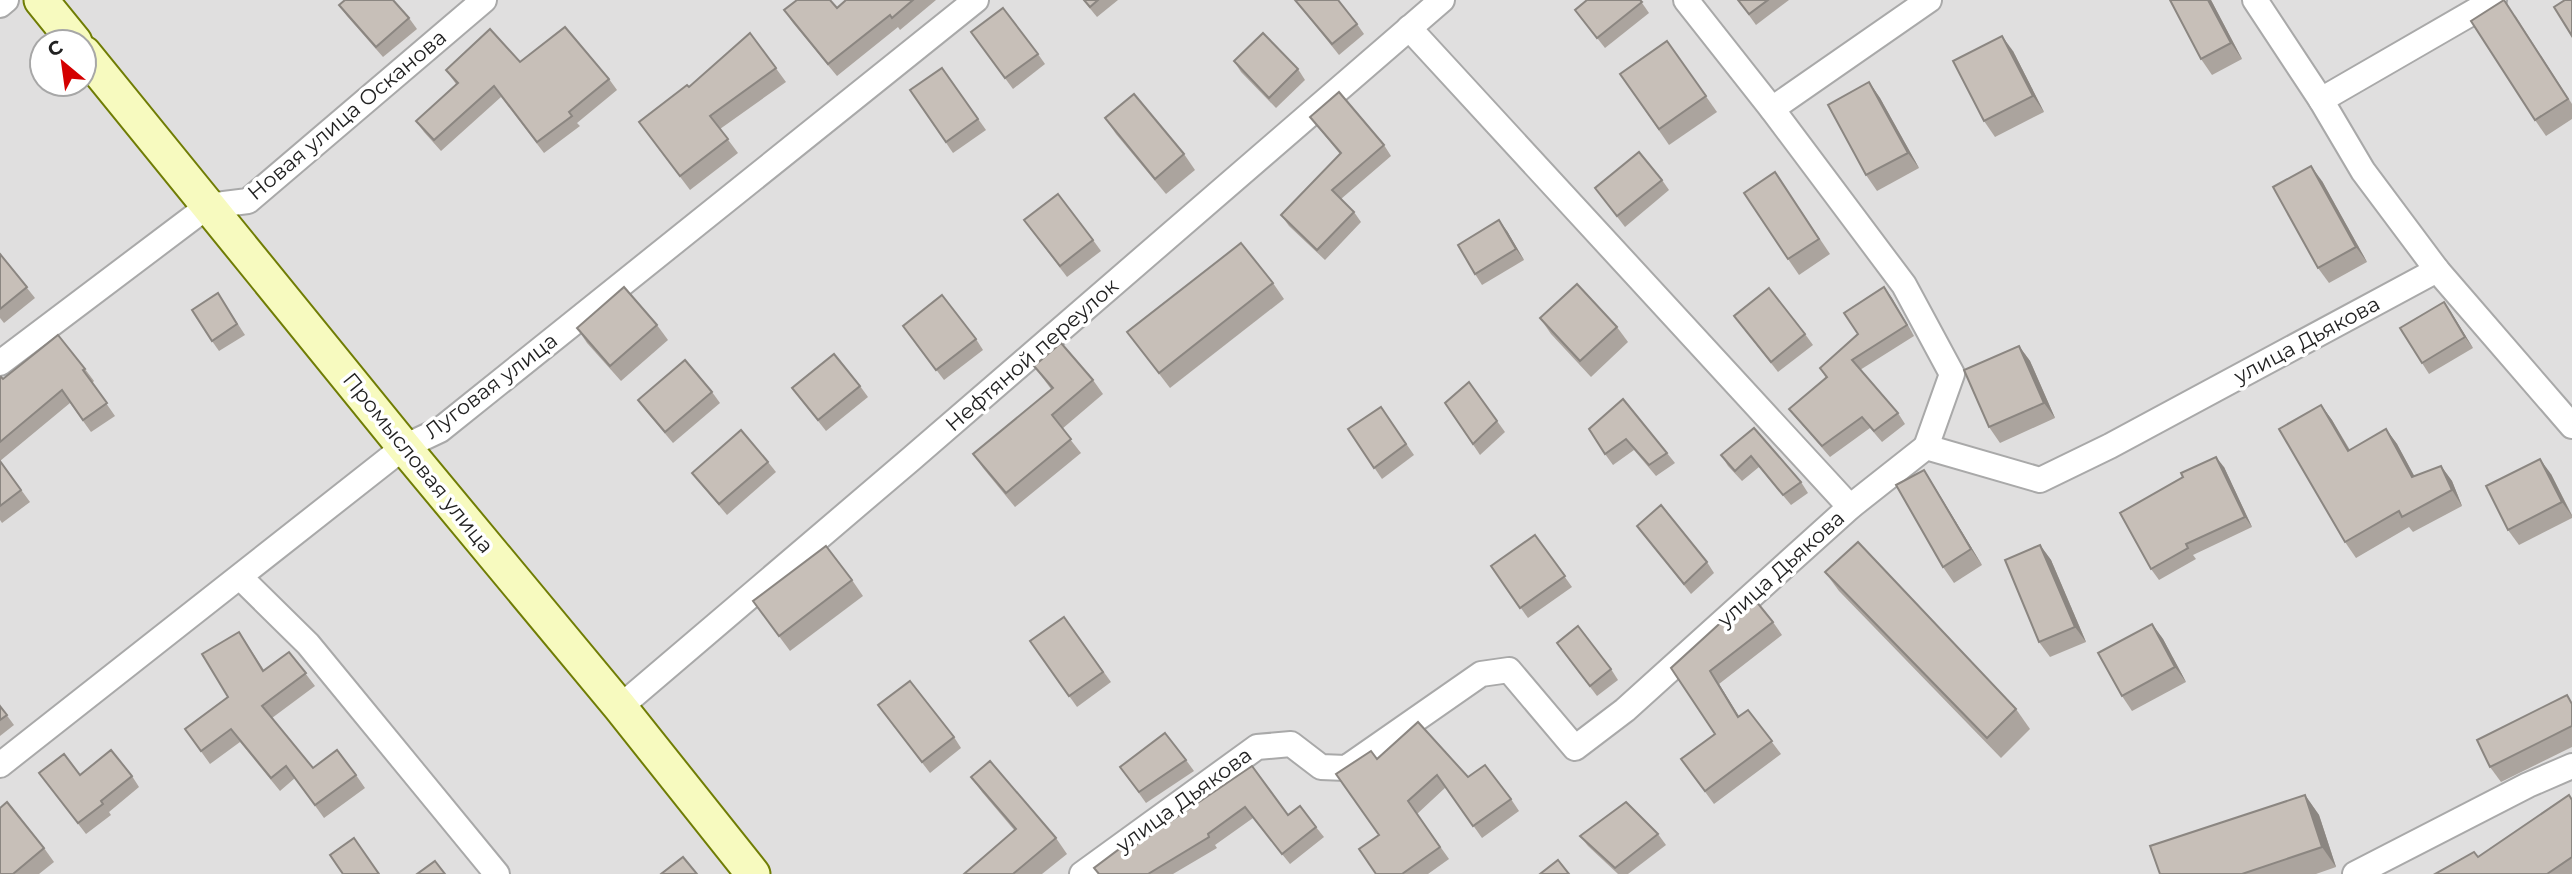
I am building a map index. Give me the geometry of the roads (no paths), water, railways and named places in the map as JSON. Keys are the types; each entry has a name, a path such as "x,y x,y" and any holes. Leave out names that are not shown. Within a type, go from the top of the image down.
{"street":[{"path":"0,5 6,0"},
{"path":"41,0 64,28"},
{"name":"Новая улица Осканова","path":"0,363 208,206 248,201 484,0"},
{"name":"Луговая улица","path":"0,765 404,447 440,430 976,0"},
{"name":"Нефтяной переулок","path":"620,707 1442,0"},
{"path":"1686,0 1904,285 1952,374 1926,447"},
{"path":"1772,109 1929,0"},
{"path":"2255,0 2321,100 2363,171 2437,270 2572,426"},
{"path":"2321,100 2494,0"},
{"path":"1409,28 1850,507"},
{"name":"Промысловая улица","path":"98,70 404,447 620,707 753,874"},
{"name":"улица Дьякова","path":"1082,874 1257,747 1291,744 1321,767 1346,768 1481,674 1509,670 1575,748 1625,710 1850,507 1926,447 2040,480 2437,270"},
{"path":"240,577 308,645 497,874"},
{"path":"2355,874 2528,785 2572,766"}]}
